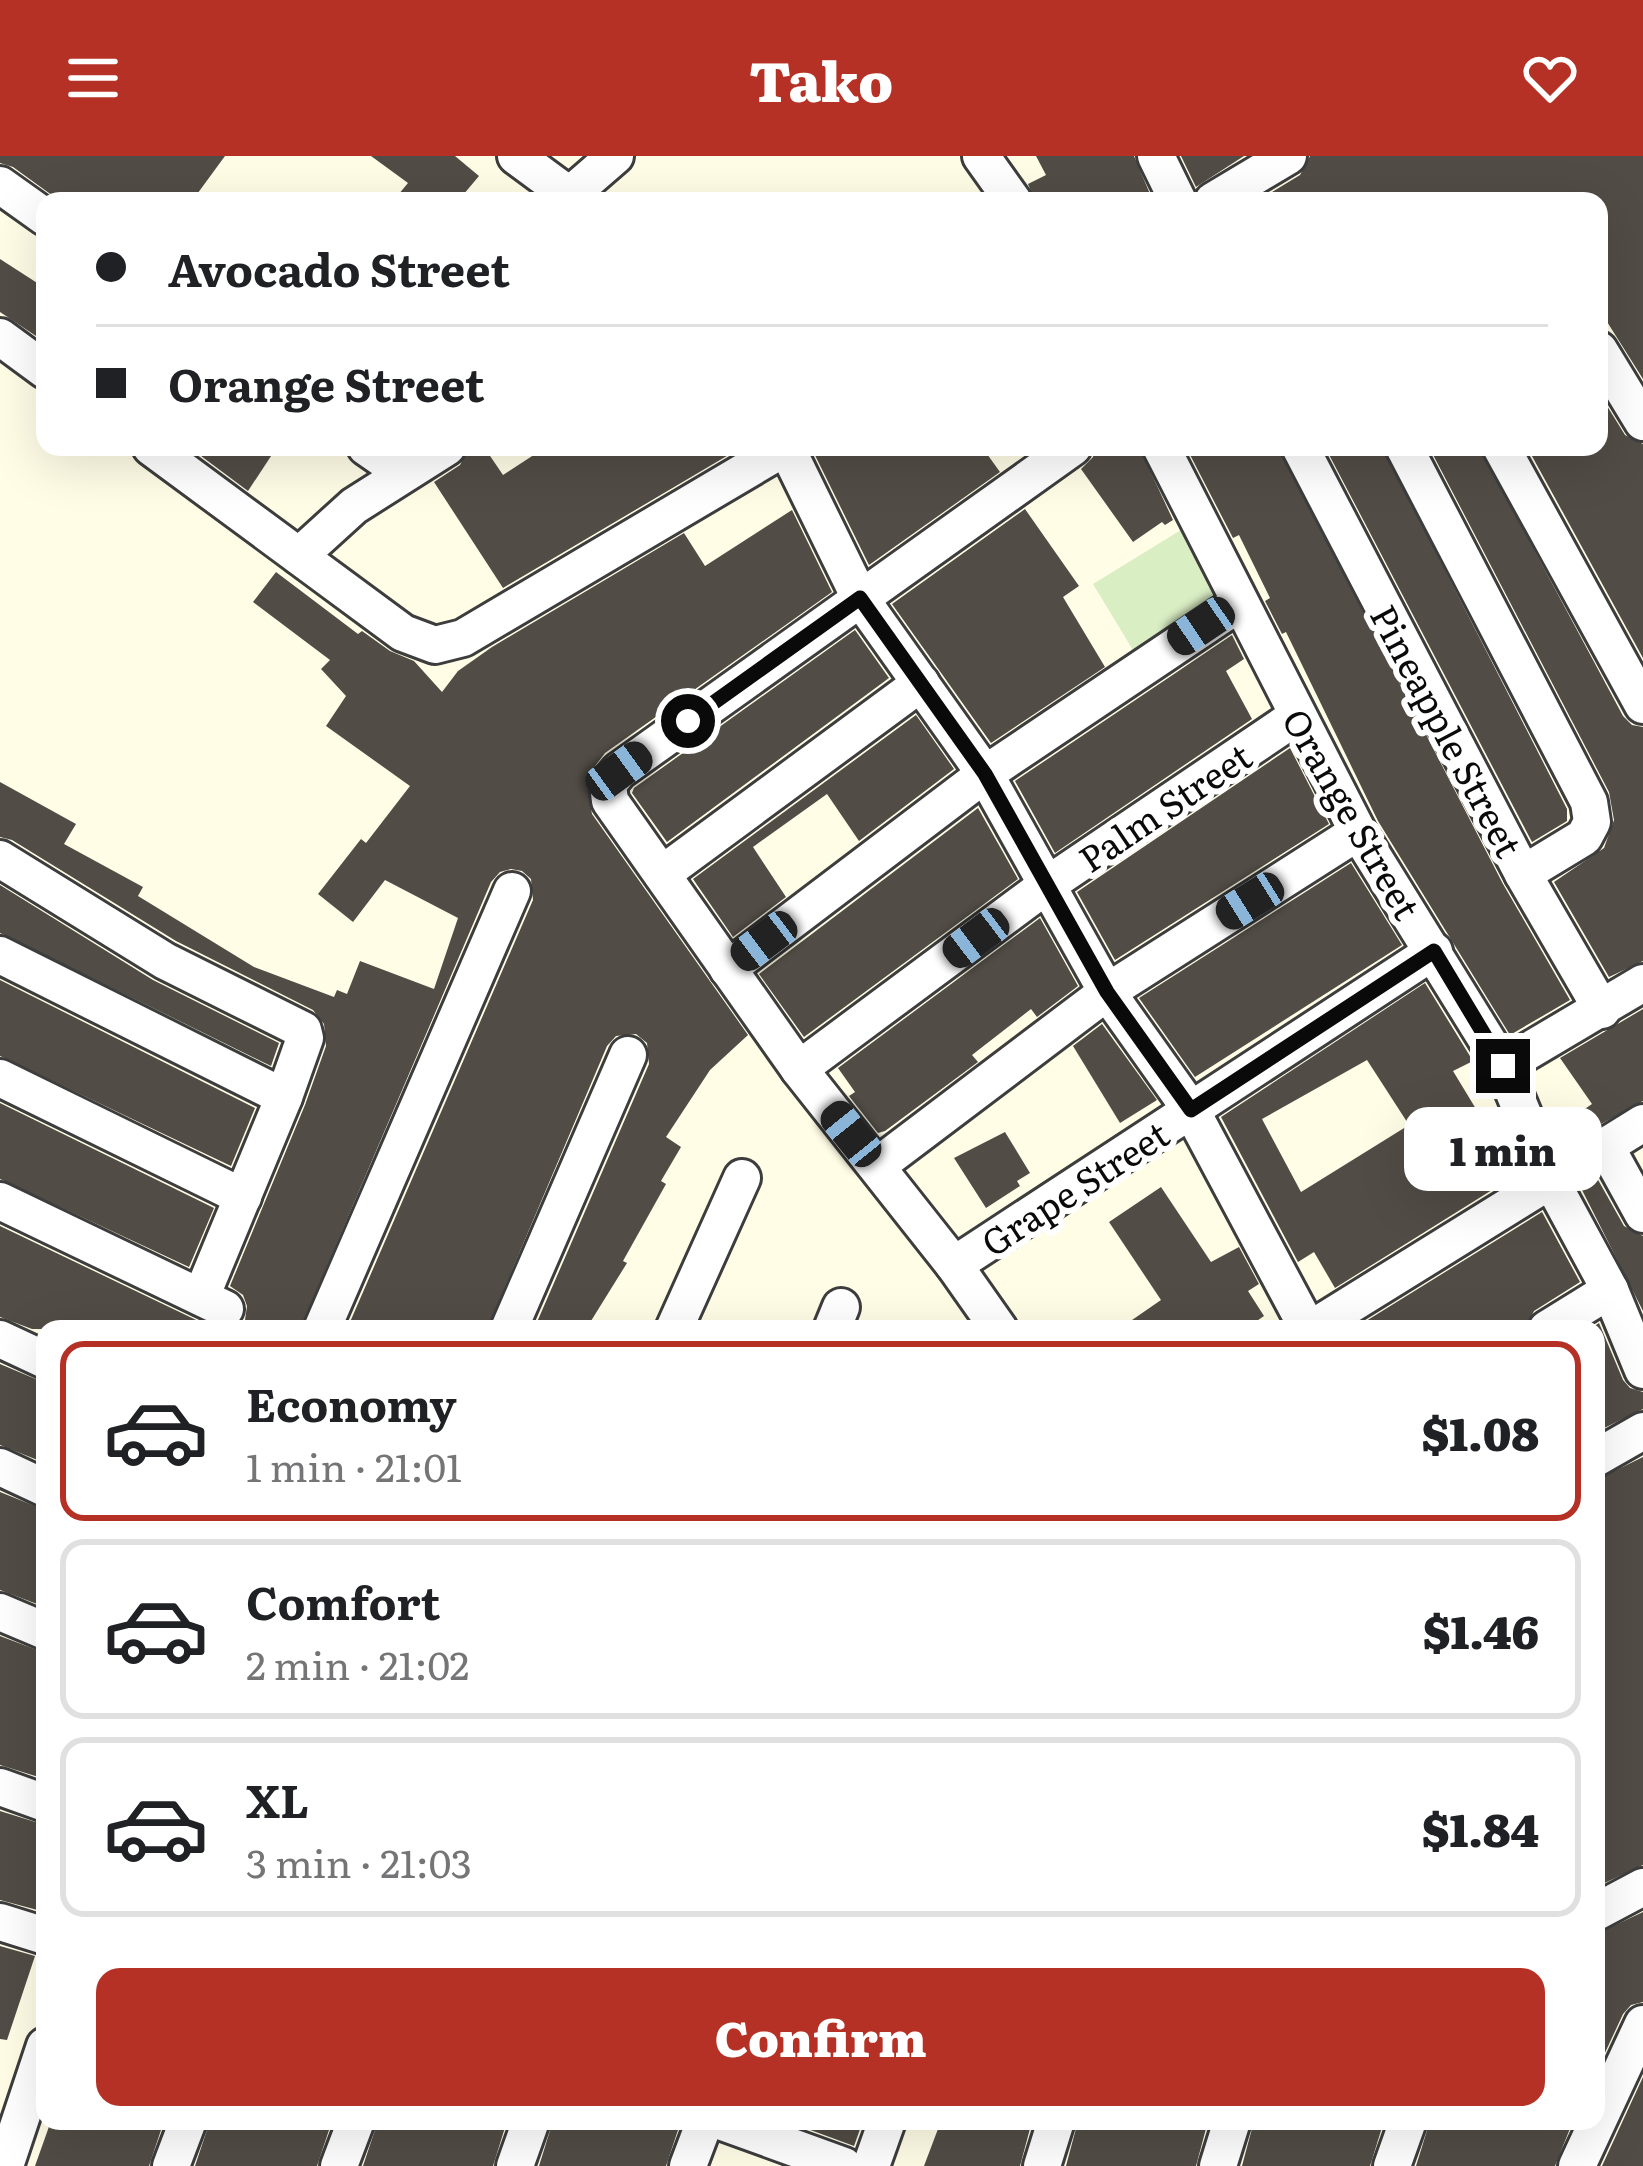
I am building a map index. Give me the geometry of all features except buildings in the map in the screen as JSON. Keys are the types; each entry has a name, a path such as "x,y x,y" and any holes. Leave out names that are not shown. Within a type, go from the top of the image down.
{"street":[{"path":"516,156 565,192"},
{"path":"579,192 615,156"},
{"path":"981,156 1006,192"},
{"path":"1156,156 1174,192"},
{"path":"1228,192 1288,156"},
{"path":"0,184 36,210"},
{"path":"0,337 36,363"},
{"path":"1608,365 1643,422"},
{"path":"163,456 403,633 435,645 463,638 771,456"},
{"path":"379,456 402,472"},
{"path":"299,556 354,506 431,456"},
{"path":"790,456 860,598 985,774 1107,992 1191,1110 1304,1320"},
{"path":"993,1320 799,1069 610,801 608,784 619,771 1059,456"},
{"name":"Orange Street","path":"1164,456 1358,832 1503,1066 1550,1179 1610,1290 1643,1370"},
{"name":"Pineapple Street","path":"1305,456 1523,874 1602,1010"},
{"path":"1409,456 1589,802 1592,822 1584,837 1523,874"},
{"path":"1506,456 1643,704"},
{"path":"728,969 985,774 1238,604"},
{"path":"662,874 921,683"},
{"name":"Palm Street","path":"799,1069 1047,885 1297,716"},
{"path":"877,1166 1107,992 1358,832"},
{"path":"0,859 164,961 303,1030 305,1038 243,1197 213,1303 0,1201"},
{"path":"326,1320 512,891"},
{"name":"Grape Street","path":"954,1265 1434,951"},
{"path":"0,955 284,1097"},
{"path":"1503,1066 1643,983"},
{"path":"513,1320 628,1055"},
{"path":"0,1078 243,1197"},
{"path":"1323,1320 1643,1123"},
{"path":"1606,1148 1643,1214"},
{"path":"678,1320 742,1178"},
{"path":"1562,1320 1610,1290"},
{"path":"0,1339 36,1356"},
{"path":"1605,1453 1643,1431"},
{"path":"0,1467 36,1484"},
{"path":"0,1612 36,1627"},
{"path":"0,1787 36,1800"},
{"path":"1605,1907 1643,1886"},
{"path":"0,1922 36,1933"},
{"path":"1605,2105 1643,2024"},
{"path":"6,2153 36,2071"},
{"path":"171,2166 185,2130"},
{"path":"339,2166 353,2130"},
{"path":"515,2166 528,2130"},
{"path":"688,2166 702,2130"},
{"path":"745,2130 844,2166"},
{"path":"871,2166 884,2130"},
{"path":"1042,2166 1053,2130"},
{"path":"1218,2166 1229,2130"},
{"path":"1392,2166 1405,2130"},
{"path":"1576,2166 1593,2130"}],"green space":[{"path":"1207,514 1253,590 1139,660 1093,584"}],"route":[{"path":"688,721 860,598 985,774 1107,992 1191,1110 1434,951 1503,1066"}]}
